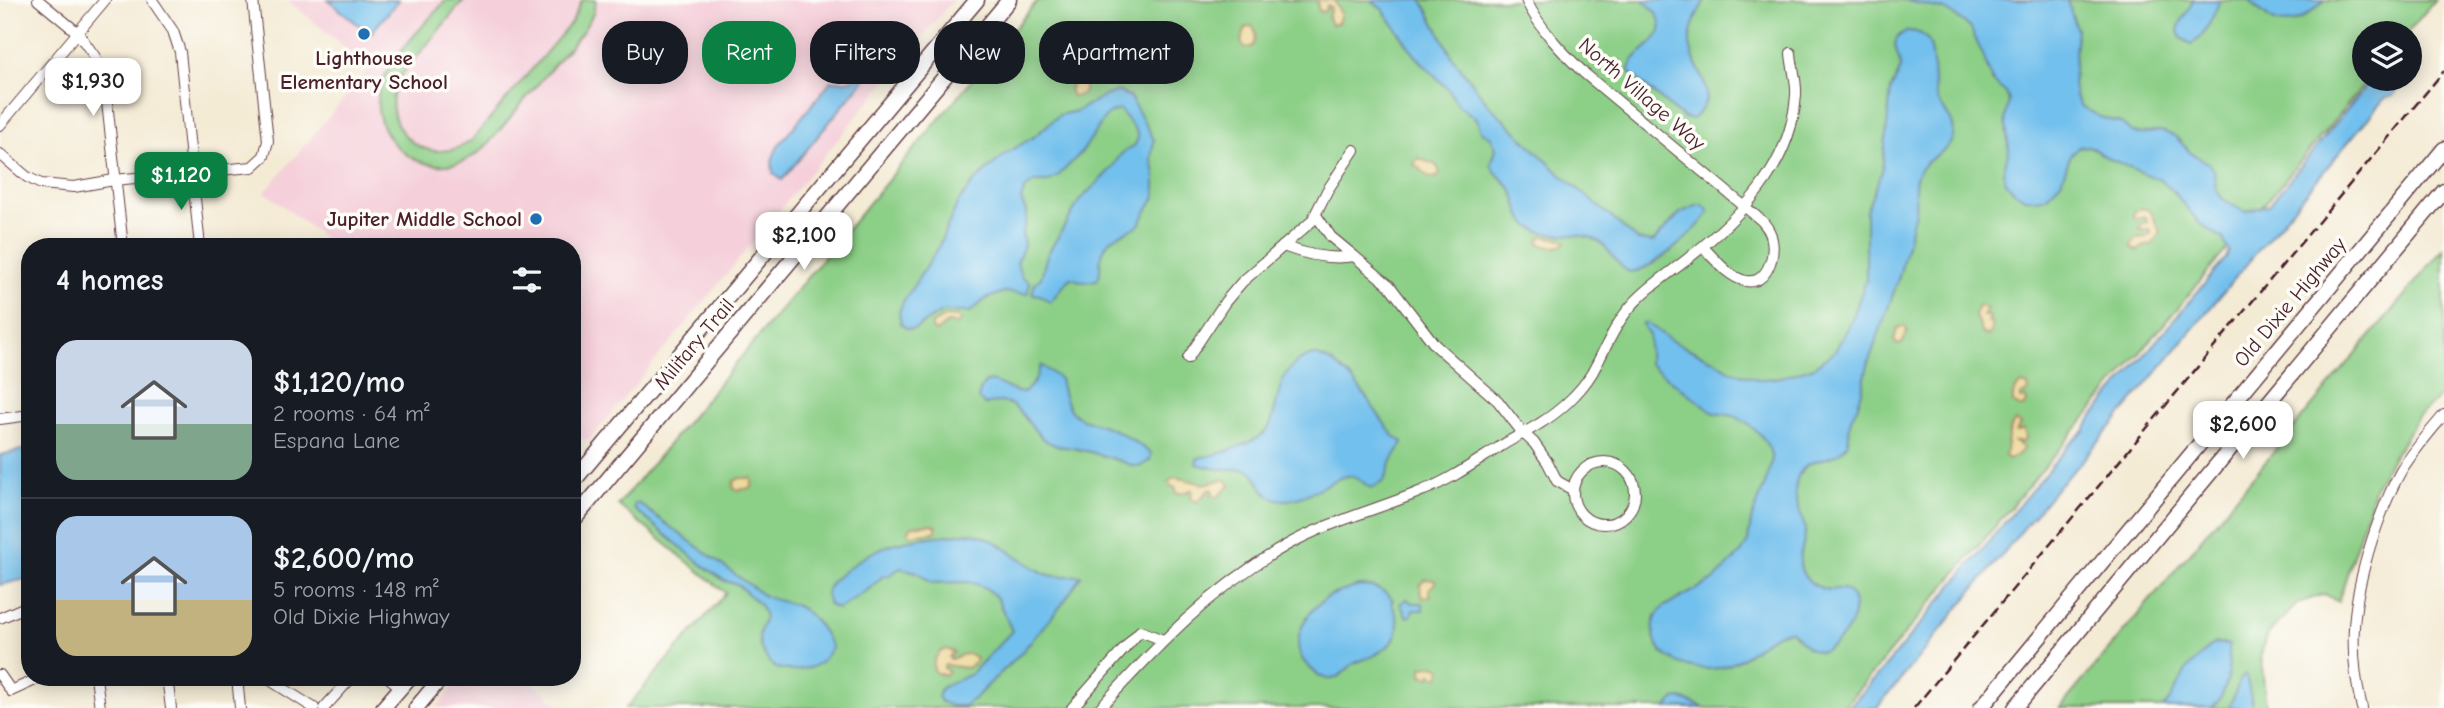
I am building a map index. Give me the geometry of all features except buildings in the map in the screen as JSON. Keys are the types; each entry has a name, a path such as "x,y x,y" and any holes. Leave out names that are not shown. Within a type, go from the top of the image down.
{"main road":[{"name":"Military Trail","path":"581,472 977,0"},
{"name":"Military Trail","path":"581,511 1009,0"},
{"name":"Old Dixie Highway","path":"1981,708 2444,149"},
{"path":"2015,708 2444,191"},
{"path":"383,708 402,686"},
{"path":"416,708 434,686"}],"street":[{"path":"38,0 78,33 95,57 105,83 122,238"},
{"path":"0,125 105,0"},
{"path":"152,0 173,31 180,52 199,238"},
{"path":"2,160 40,184 75,187 114,180 252,167 264,156 268,141 253,0"},
{"name":"North Village Way","path":"1526,0 1546,33 1584,73 1745,206"},
{"path":"1100,708 1163,640 1213,594 1246,570 1289,544 1340,520 1428,489 1522,432 1540,424 1579,391 1625,311 1648,288 1703,247 1745,206 1776,166 1790,131 1796,88 1791,53"},
{"path":"1188,358 1225,302 1242,282 1317,215 1327,191 1354,150"},
{"path":"1703,247 1719,264 1742,279 1749,281 1763,276 1771,259 1772,238 1766,226 1745,206"},
{"path":"1317,215 1331,237 1389,285 1435,345 1498,401 1534,443 1557,481 1573,490"},
{"path":"1283,246 1315,255 1344,258 1354,256"},
{"path":"2362,708 2353,667 2352,640 2361,575 2389,495 2411,456 2444,415"},
{"path":"0,419 21,416"},
{"path":"1607,463 1619,466 1628,474 1634,485 1635,497 1632,508 1624,517 1613,523 1601,524 1590,521 1580,513 1574,502 1573,490 1584,470 1595,464 1607,463"},
{"path":"0,618 21,608"},
{"path":"1072,708 1140,631 1163,640"},
{"path":"0,676 12,691 23,686"},
{"path":"97,686 100,708"},
{"path":"168,686 171,708"},
{"path":"238,686 240,708"},
{"path":"279,686 314,708"},
{"path":"324,708 344,686"}],"shaded area":[{"name":"Jupiter Middle School","path":"287,0 953,0 920,40 920,21 810,21 810,84 884,84 588,442 581,437 581,238 324,238 265,192 370,68"},
{"path":"454,686 536,686 563,708 436,708"}],"green space":[{"path":"446,0 464,0 403,73 394,91 393,108 397,124 407,137 420,147 436,151 454,149 472,140 572,22 582,0 596,0 593,14 583,31 488,143 470,158 452,164 433,165 416,160 401,150 389,137 381,121 378,103 381,84 392,63"},
{"path":"1038,0 2435,0 2417,21 2352,21 2352,91 2359,91 1843,708 626,708 726,593 618,505 968,84 1025,84 1025,21 1021,21"},
{"path":"2444,248 2444,393 2418,417 2376,484 2338,602 2325,594 2298,603 2266,636 2261,655 2266,708 2060,708"}],"sand":[{"path":"1317,0 1334,0 1341,14 1338,23 1331,25 1328,17 1331,8 1327,6 1325,11 1321,12"},
{"path":"1252,26 1255,38 1253,46 1248,48 1243,46 1241,41 1246,27"},
{"path":"1072,84 1084,84 1084,92 1078,96 1072,96 1069,90"},
{"path":"1418,158 1436,165 1440,172 1438,177 1430,178 1414,164"},
{"path":"2140,208 2150,210 2160,232 2153,244 2138,251 2131,247 2133,241 2151,233 2149,229 2144,231 2139,228 2147,222 2146,217 2134,217 2134,212"},
{"path":"1541,236 1566,242 1557,247 1548,246 1539,242"},
{"path":"1978,305 1987,309 1983,316 1990,316 1988,323 1992,323 1991,333 1988,336 1981,333 1975,317"},
{"path":"946,316 958,317 961,321 957,324 947,323 936,332 932,330 932,324"},
{"path":"1904,326 1907,330 1903,343 1898,345 1894,341 1897,328"},
{"path":"2023,384 2028,386 2029,391 2020,396 2020,399 2026,398 2027,402 2024,407 2020,407 2013,403 2013,397 2016,389"},
{"path":"2015,421 2020,424 2016,432 2024,429 2026,438 2023,442 2015,442 2024,448 2017,456 2009,459 2005,456 2009,433"},
{"path":"1175,477 1204,484 1225,479 1230,485 1218,497 1212,496 1213,490 1210,489 1197,502 1191,499 1192,490 1175,493 1176,488 1168,482"},
{"path":"752,478 752,488 733,488 734,481"},
{"path":"912,526 937,526 935,532 911,535 908,532"},
{"path":"1425,579 1434,580 1436,583 1429,589 1431,596 1423,598 1420,585"},
{"path":"946,649 954,652 950,659 969,654 976,658 975,662 967,668 945,665 944,668 949,672 945,676 935,672 935,658"},
{"path":"1435,665 1442,669 1439,676 1436,677 1432,673 1429,677 1422,675 1422,667"}],"water":[{"path":"328,0 399,0 370,34"},
{"path":"1371,0 1422,0 1453,58 1488,104 1557,171 1638,240 1653,242 1680,213 1698,205 1703,205 1708,214 1683,241 1661,258 1639,270 1629,272 1594,239 1547,233 1530,226 1523,219 1511,189 1491,164 1496,149 1491,137 1481,131 1477,119 1458,105 1448,89 1415,55 1383,10"},
{"path":"1643,0 1705,0 1690,37 1695,63 1706,90 1702,109 1693,119 1683,118 1629,72 1637,55 1659,33 1660,24 1656,13"},
{"path":"1903,0 2067,0 2077,30 2073,84 2075,96 2081,106 2100,117 2121,123 2132,132 2139,134 2162,131 2175,136 2191,153 2214,170 2216,190 2223,199 2245,212 2269,205 2362,91 2397,91 2393,96 2384,99 2127,408 2059,485 1877,708 1848,708 2069,445 2084,431 2093,416 2226,258 2229,251 2223,239 2199,223 2172,190 2160,180 2108,158 2089,146 2079,147 2071,154 2061,182 2046,197 2025,198 2014,192 2006,182 2003,172 2009,150 2005,119 2009,101 2006,93 1992,81 1971,29 1945,10"},
{"path":"2193,0 2220,0 2205,30 2192,44 2179,35 2178,30"},
{"path":"2249,0 2325,0 2303,18 2282,23 2268,17"},
{"path":"1907,31 1919,33 1926,38 1930,46 1937,99 1951,121 1953,137 1946,148 1925,164 1917,175 1915,211 1902,266 1870,358 1860,398 1851,420 1847,444 1835,455 1805,467 1799,474 1795,490 1805,530 1800,557 1802,571 1808,580 1821,588 1847,590 1853,598 1854,607 1850,626 1837,642 1820,652 1808,648 1791,631 1781,632 1744,657 1722,667 1709,669 1678,663 1662,652 1657,644 1654,623 1657,615 1665,606 1714,580 1742,552 1748,541 1751,520 1772,459 1761,435 1749,425 1735,416 1714,413 1649,364 1649,335 1642,324 1647,323 1672,341 1731,371 1758,379 1777,378 1814,367 1835,351 1851,322 1866,280 1866,211 1882,171 1891,89 1901,68 1896,42 1901,34"},
{"path":"829,84 861,84 782,180 773,173 772,160 778,146"},
{"path":"1118,91 1130,97 1154,140 1151,158 1155,173 1155,197 1138,226 1107,244 1097,280 1085,282 1070,278 1050,302 1040,295 1032,294 1035,283 1041,278 1047,255 1080,200 1111,169 1121,154 1135,145 1138,138 1136,131 1120,110 1111,112 1104,119 1082,152 1058,176 1048,182 1034,182 1024,190 1021,200 1026,212 1022,234 1024,245 1017,263 1021,276 1030,283 1027,294 1004,292 986,299 970,312 942,312 914,329 908,329 901,324 899,312 903,302 938,248 957,204 975,181 1005,154 1035,136 1059,115 1077,111"},
{"path":"1313,355 1326,359 1349,376 1394,436 1403,442 1382,482 1371,488 1355,477 1344,477 1302,497 1279,500 1265,493 1252,472 1196,464 1201,457 1236,448 1262,435 1272,420 1285,375 1296,363"},
{"path":"1041,365 1060,379 1067,405 1072,412 1078,417 1126,436 1151,453 1150,460 1141,466 1134,466 1108,457 1054,445 1038,434 1014,406 997,402 985,405 978,399 981,388 991,381 1011,390 1025,392 1035,381"},
{"path":"21,450 21,580 0,585 0,455"},
{"path":"638,503 763,595 795,605 807,612 822,629 832,648 821,662 793,671 776,668 769,662 760,647 759,635 765,617 761,606 737,584 725,581 705,567 634,509"},
{"path":"969,533 999,544 1049,575 1081,576 1061,606 1022,652 976,697 964,706 952,706 941,702 938,697 941,688 971,674 1012,631 997,598 986,588 971,582 932,583 917,572 900,568 888,576 883,576 869,589 838,609 829,605 826,594 836,578 861,559 889,545"},
{"path":"1359,586 1378,589 1393,600 1391,603 1397,619 1397,633 1383,650 1355,663 1336,678 1325,678 1310,668 1300,655 1299,634 1309,614 1325,599"},
{"path":"1407,599 1412,603 1423,603 1423,610 1413,610 1411,616 1407,617 1400,604"},
{"path":"2214,643 2229,645 2227,679 2218,702 2212,708 2163,708 2186,670"},
{"path":"2246,674 2253,708 2229,708 2241,678"},
{"path":"1680,698 1705,708 1666,708"}],"railway":[{"path":"1914,708 2444,71"}],"place":[{"name":"Lighthouse Elementary School","path":"364,34"},
{"name":"Jupiter Middle School","path":"536,219"}]}
